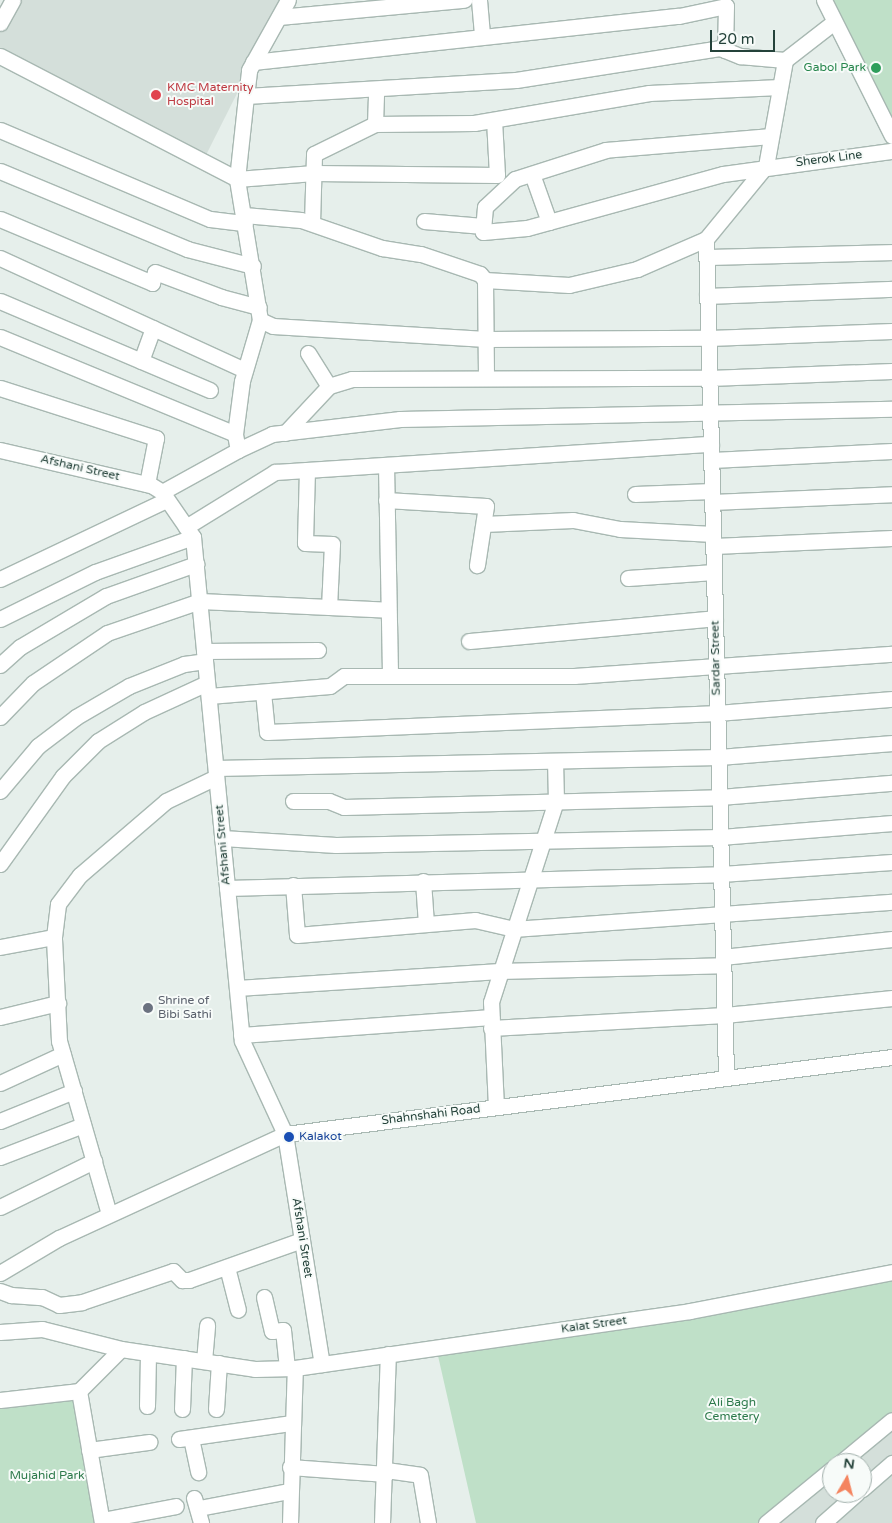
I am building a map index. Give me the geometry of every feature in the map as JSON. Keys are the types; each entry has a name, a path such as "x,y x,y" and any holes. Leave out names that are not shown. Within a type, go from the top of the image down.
{"street":[{"path":"1,20 13,0"},
{"path":"238,450 236,434 246,370 259,313 253,266 237,179 246,96 254,62 288,0"},
{"path":"279,17 464,0"},
{"path":"479,0 482,37"},
{"path":"824,0 892,136"},
{"path":"254,62 482,37 696,6 726,6 725,50"},
{"path":"484,280 569,285 637,269 706,239 766,166 785,60 834,22"},
{"path":"246,96 376,91 516,80 725,50 740,56 785,60"},
{"path":"0,56 237,179 314,173 497,175 494,120"},
{"path":"312,223 314,154 375,124 494,120 649,93 780,87"},
{"path":"375,124 376,91"},
{"path":"0,130 210,220 244,219 312,223 382,248 461,266 480,274 484,280 486,377"},
{"path":"424,221 483,226 485,207 493,196 515,179 606,150 771,136"},
{"name":"Sherok Line","path":"483,226 483,232 526,228 680,184 766,166 892,151"},
{"path":"0,171 187,249 253,266"},
{"path":"532,174 549,222"},
{"path":"0,220 152,282 155,272 221,297 259,313 274,326 486,339 708,338 892,331"},
{"name":"Sardar Street","path":"706,239 726,1078"},
{"path":"707,257 892,252"},
{"path":"0,258 246,370"},
{"path":"708,296 892,289"},
{"path":"0,302 210,390"},
{"path":"141,361 153,328"},
{"path":"0,337 236,434"},
{"path":"308,353 328,386"},
{"path":"285,433 328,386 352,380 486,377 710,378 892,371"},
{"path":"0,388 156,438 147,484"},
{"path":"0,579 164,496 238,450 272,434 400,419 710,411 892,409"},
{"name":"Afshani Street","path":"0,450 147,484 164,496 190,532 200,601 241,1035 285,1134 322,1364"},
{"path":"0,619 95,572 190,532 275,472 386,465 711,452 892,451"},
{"path":"386,465 390,674"},
{"path":"307,470 305,543 332,544 329,608"},
{"path":"635,494 712,496 892,494"},
{"path":"386,500 486,506 477,565"},
{"path":"484,524 573,520 620,529 713,540 892,538"},
{"path":"0,665 20,647 106,596 196,564"},
{"path":"628,578 714,572"},
{"path":"0,717 33,683 108,633 200,601 388,610"},
{"path":"469,641 715,618"},
{"path":"0,791 38,746 76,717 130,686 205,656 318,650"},
{"path":"0,864 63,776 98,741 144,712 208,690 263,692 330,686 344,676 390,674 574,676 892,654"},
{"path":"263,692 266,732 717,713 892,700"},
{"path":"109,1214 63,1054 54,937 58,904 80,875 166,801 216,773 719,757 892,743"},
{"path":"496,1107 491,1022 499,971 556,801 555,761"},
{"path":"293,801 329,801 344,807 720,797 892,783"},
{"path":"222,838 336,845 721,836 892,823"},
{"path":"227,888 532,877 721,874 892,862"},
{"path":"423,881 426,924"},
{"path":"293,885 296,935 475,920 513,929 722,917 892,902"},
{"path":"0,947 54,937"},
{"path":"237,988 499,971 723,961 892,939"},
{"path":"241,1035 491,1022 725,1015 892,998"},
{"path":"0,1017 58,1003"},
{"path":"0,1083 63,1054"},
{"name":"Shahnshahi Road","path":"0,1272 59,1238 285,1134 892,1057"},
{"path":"0,1121 74,1091"},
{"path":"0,1157 83,1125"},
{"path":"0,1207 94,1160"},
{"path":"0,1291 42,1297 59,1305 82,1302 173,1271 182,1280 189,1280 302,1240"},
{"path":"227,1267 238,1310"},
{"name":"Kalat Street","path":"0,1332 42,1329 121,1349 255,1369 291,1368 690,1311 892,1272"},
{"path":"264,1297 272,1331 282,1330 291,1368 290,1523"},
{"path":"204,1361 207,1325"},
{"path":"0,1400 79,1391 121,1349"},
{"path":"147,1406 148,1353"},
{"path":"382,1523 386,1472 388,1354"},
{"path":"182,1409 184,1358"},
{"path":"216,1409 219,1363"},
{"path":"79,1391 102,1521 176,1506"},
{"path":"852,1453 892,1420"},
{"path":"198,1472 185,1438 292,1423"},
{"path":"89,1450 149,1442"},
{"path":"872,1480 892,1463"},
{"path":"290,1467 420,1474 428,1523"},
{"path":"766,1523 822,1478"},
{"path":"201,1523 196,1503 289,1492"},
{"path":"823,1523 845,1503"}],"shaded area":[{"name":"KMC Maternity Hospital","path":"13,0 284,0 203,161 0,56 0,23"},
{"path":"892,1425 892,1523 778,1523 822,1486 822,1503 872,1503 872,1453 860,1453"}],"green space":[{"name":"Gabol Park","path":"829,0 892,0 892,135"},
{"name":"Ali Bagh Cemetery","path":"892,1268 892,1425 848,1453 822,1453 822,1486 778,1523 476,1523 436,1347"},
{"name":"Mujahid Park","path":"79,1391 103,1523 0,1523 0,1400"}],"place":[{"name":"Gabol Park","path":"876,68"},
{"name":"KMC Maternity Hospital","path":"156,95"},
{"name":"Shrine of Bibi Sathi","path":"148,1008"},
{"name":"Kalakot","path":"289,1137"}]}
